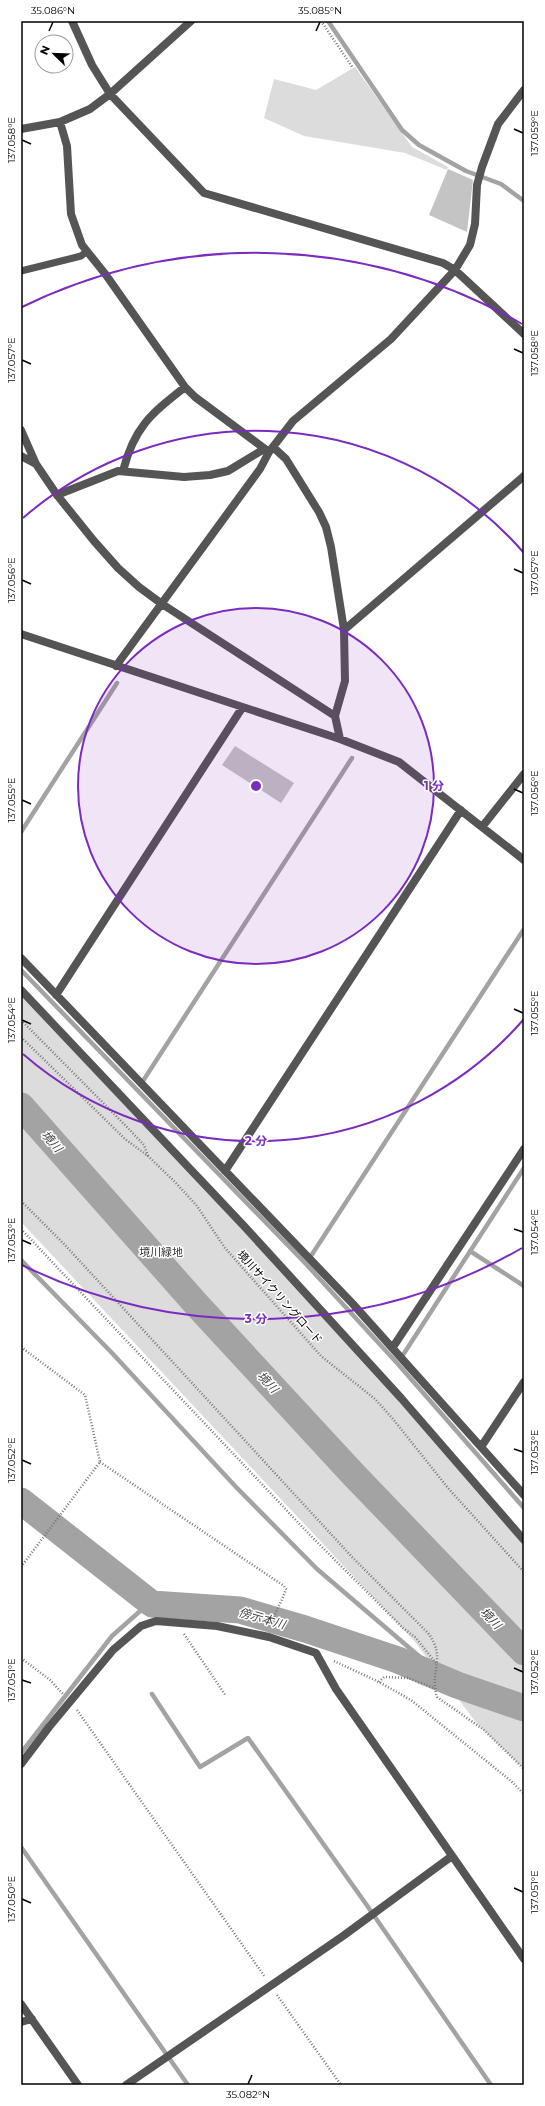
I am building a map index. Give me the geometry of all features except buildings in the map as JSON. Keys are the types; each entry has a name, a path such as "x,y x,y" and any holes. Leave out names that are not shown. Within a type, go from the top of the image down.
{"street":[{"path":"72,21 92,65 110,94 204,193 443,263 455,270 524,334"},
{"path":"21,129 60,122 90,109 110,94 191,21"},
{"path":"116,666 260,469 269,449 293,421 391,339 455,270 470,244 475,224 477,185 498,124 524,90"},
{"path":"60,122 67,146 71,214 77,235 86,252 106,275 132,313 167,359 185,387 195,397 269,449 286,459 326,527 344,630 345,681 335,716 340,739"},
{"path":"123,471 131,444 146,421 185,387"},
{"path":"21,430 36,464 57,495 118,568 162,604 335,716"},
{"path":"57,495 104,475 118,471 184,477 210,475 228,471 269,449"},
{"path":"21,456 36,464"},
{"path":"344,630 524,476"},
{"path":"21,634 340,739 399,762 524,860"},
{"path":"56,995 242,708"},
{"path":"482,827 524,774"},
{"path":"225,1171 461,810"},
{"path":"21,958 393,1347 524,1495"},
{"path":"21,990 249,1231 401,1398 524,1540"},
{"path":"393,1347 524,1149"},
{"path":"481,1447 524,1382"},
{"path":"21,1764 113,1650 141,1626 156,1621 217,1626 268,1636 316,1653 336,1689 524,1958"},
{"path":"126,2085 343,1936 452,1856"},
{"path":"21,2004 78,2085"},
{"path":"21,2022 32,2020"}],"lane":[{"path":"21,271 81,256 86,252"}],"path":[{"path":"321,21 353,68"},
{"path":"21,1020 144,1145 148,1156"},
{"name":"境川サイクリングロード","path":"21,1037 125,1139 148,1156 176,1183 197,1206 225,1248 321,1356 364,1389 393,1419 448,1488 524,1572"},
{"path":"21,1201 65,1245 353,1558 428,1633 435,1642 438,1654 434,1688 437,1697 484,1730 524,1769"},
{"path":"21,1229 309,1534 403,1628 415,1637 437,1664"},
{"path":"21,1347 85,1395 100,1462 284,1586 286,1589 274,1614 271,1625"},
{"path":"21,1568 100,1462"},
{"path":"180,1623 188,1641 226,1696"},
{"path":"316,1653 379,1682 411,1700 505,1776 524,1794"},
{"path":"21,1658 50,1680 70,1702 341,2085"},
{"path":"379,1682 384,1677 408,1678 434,1688"}],"green space":[{"path":"355,67 412,147 448,167 447,170 405,153 304,136 264,118 274,79 316,90"},
{"name":"境川緑地","path":"21,993 213,1187 370,1359 524,1538 524,1769 478,1725 415,1642 21,1222"}],"waterway":[{"path":"328,21 402,130 419,145 466,171 501,184 524,201"},
{"path":"21,832 117,683"},
{"path":"141,1084 352,758"},
{"path":"309,1259 524,929"},
{"path":"21,970 306,1264 397,1363 524,1508"},
{"name":"境川","path":"21,1106 197,1305 352,1473 524,1652"},
{"path":"401,1358 524,1168"},
{"path":"470,1251 524,1286"},
{"path":"21,1260 112,1353 236,1487 317,1569 420,1657 423,1665 420,1670"},
{"name":"傍示本川","path":"21,1501 152,1604 240,1610 305,1629 398,1660 457,1685 524,1708"},
{"path":"21,1753 112,1636 139,1612 152,1604"},
{"path":"152,1694 200,1767 248,1738 366,1904 491,2085"},
{"path":"21,1847 188,2085"}]}
